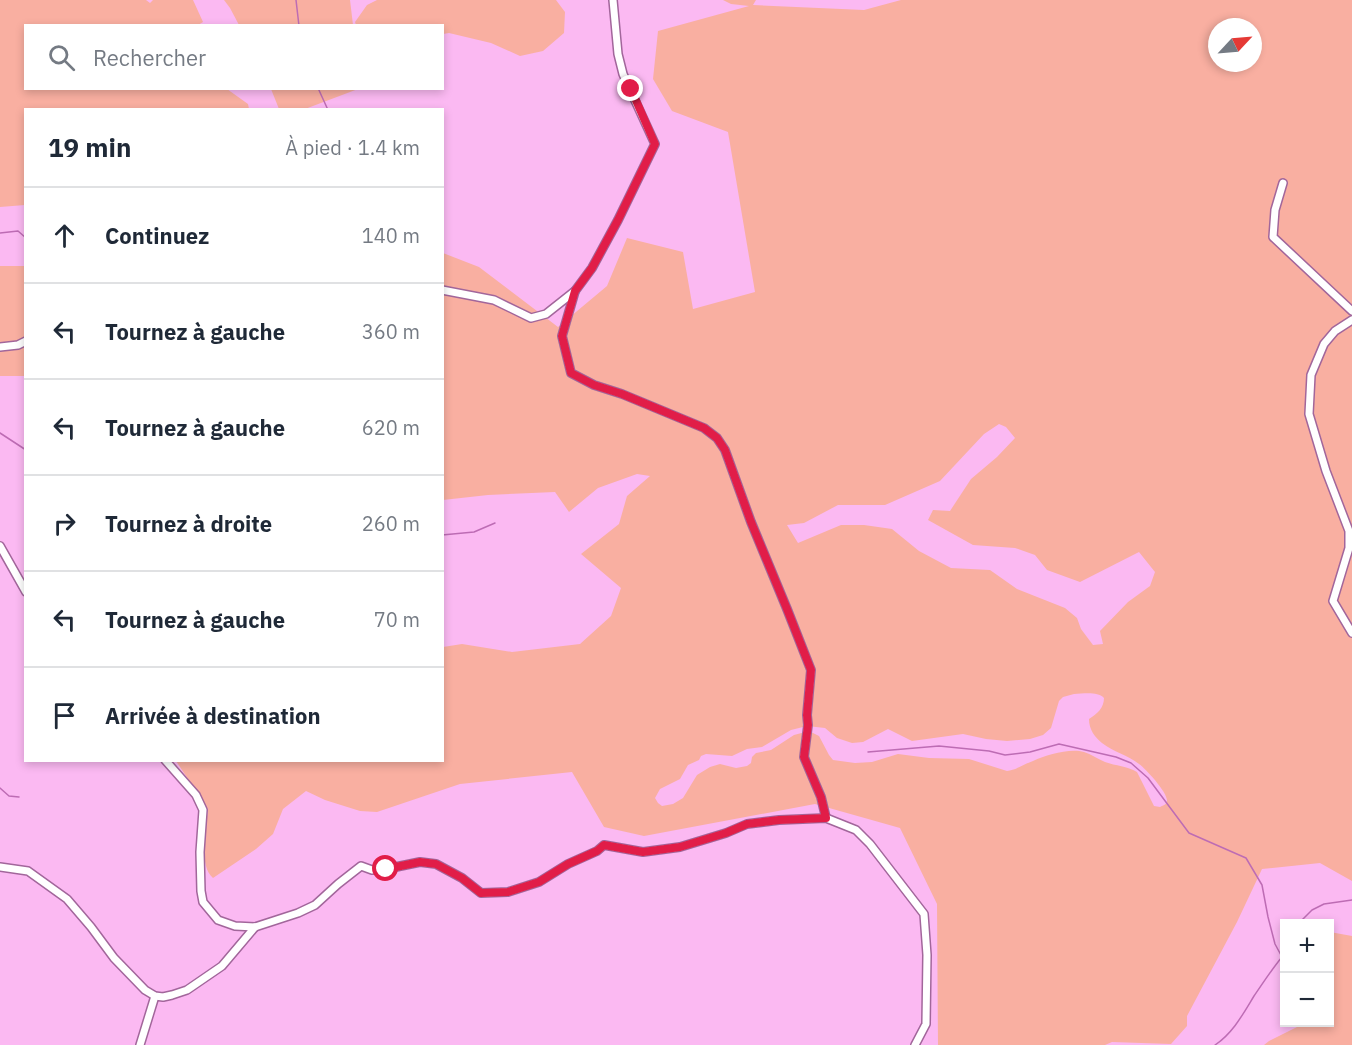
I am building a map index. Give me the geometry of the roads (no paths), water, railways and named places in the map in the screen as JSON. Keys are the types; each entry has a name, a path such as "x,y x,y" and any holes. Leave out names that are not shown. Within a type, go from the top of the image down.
{"street":[{"path":"444,290 494,300 531,318 546,314 575,291 592,268 655,144 623,74 618,54 613,0"},
{"path":"1283,183 1275,210 1272,237 1352,311"},
{"path":"575,291 562,336 571,373 594,385 622,394 704,428 717,438 725,450 751,522 811,670 804,757 821,797 826,818"},
{"path":"1352,320 1335,330 1324,344 1311,375 1309,414 1326,471 1349,531 1349,548 1333,602 1352,633"},
{"path":"0,347 18,345 24,341"},
{"path":"0,546 24,588"},
{"path":"167,762 196,795 203,810 200,852 203,902 218,920 236,927 255,927 315,905 361,866 372,870 420,862 436,864 462,878 481,893 508,892 539,882 604,845 643,852 680,847 747,824 826,818 856,830 870,843 924,915 927,955 926,1024 915,1045"},
{"path":"0,867 28,871 67,899 114,958 155,996 163,997 187,990 222,966 255,927"},
{"path":"140,1045 155,996"}],"waterway":[{"path":"296,0 299,24"},
{"path":"319,90 327,108"},
{"path":"0,233 18,231 24,236"},
{"path":"0,433 24,449"},
{"path":"444,535 474,532 495,523"},
{"path":"868,752 939,746 989,751 1005,755 1030,752 1059,744 1116,757 1131,763 1148,778 1189,833 1246,858 1262,885 1275,944 1280,953"},
{"path":"0,788 9,796 19,797"},
{"path":"1303,919 1312,910 1324,904 1352,900"},
{"path":"1215,1045 1237,1023 1280,960"}]}
